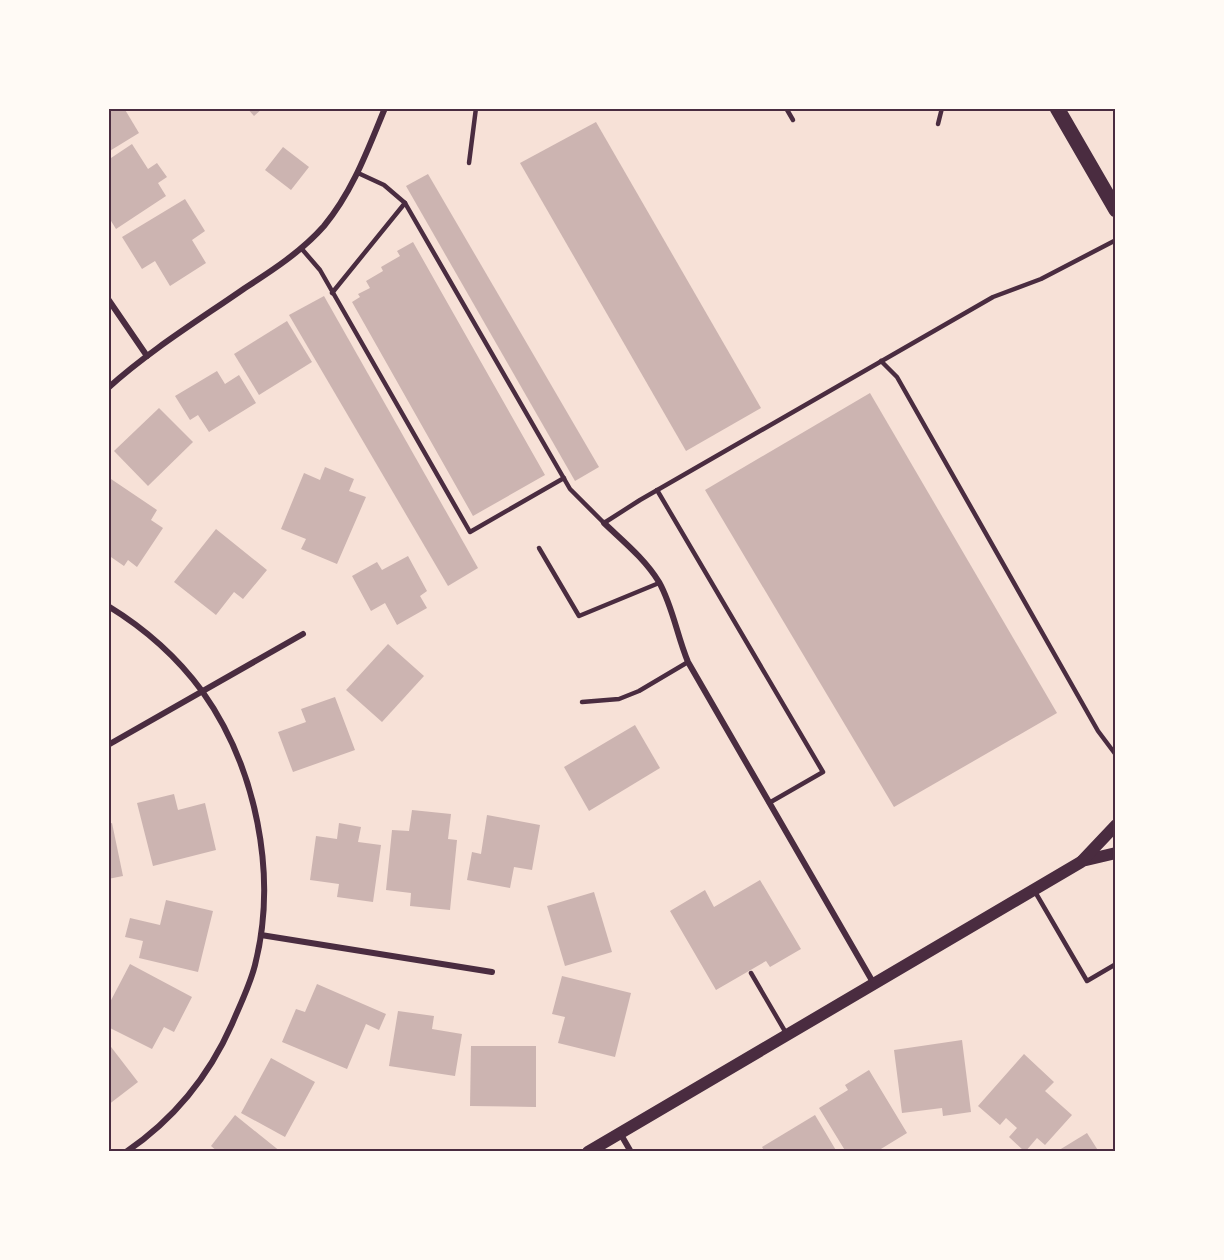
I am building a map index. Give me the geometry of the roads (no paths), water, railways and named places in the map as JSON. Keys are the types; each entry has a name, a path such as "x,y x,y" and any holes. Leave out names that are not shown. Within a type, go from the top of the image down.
{"main road":[{"path":"1057,108 1116,210"},
{"path":"588,1152 1081,862 1116,825"},
{"path":"1081,862 1116,853"}],"street":[{"path":"108,388 147,356 302,248 323,227 336,211 358,173 385,108"},
{"path":"108,299 147,356"},
{"path":"604,523 647,564 659,583 670,605 679,641 688,662 874,984"},
{"path":"108,606 129,619 161,646 202,692 220,721 238,759 251,796 260,834 263,868 261,935 255,966 241,1005 218,1052 200,1080 174,1113 126,1152"},
{"path":"108,745 303,634"},
{"path":"261,935 492,972"},
{"path":"620,1134 631,1152"}],"lane":[{"path":"470,163 476,108"},
{"path":"786,108 793,120"},
{"path":"938,124 942,108"},
{"path":"358,173 384,185 405,203 570,489 604,523 657,490 993,297 1041,279 1116,240"},
{"path":"332,293 405,203"},
{"path":"302,248 320,270 470,532 564,478"},
{"path":"882,361 897,377 1098,731 1116,755"},
{"path":"657,490 823,772 770,803"},
{"path":"539,548 579,616 659,583"},
{"path":"582,702 619,699 639,691 688,662"},
{"path":"1034,890 1087,981 1116,964"},
{"path":"752,973 788,1034"}]}
